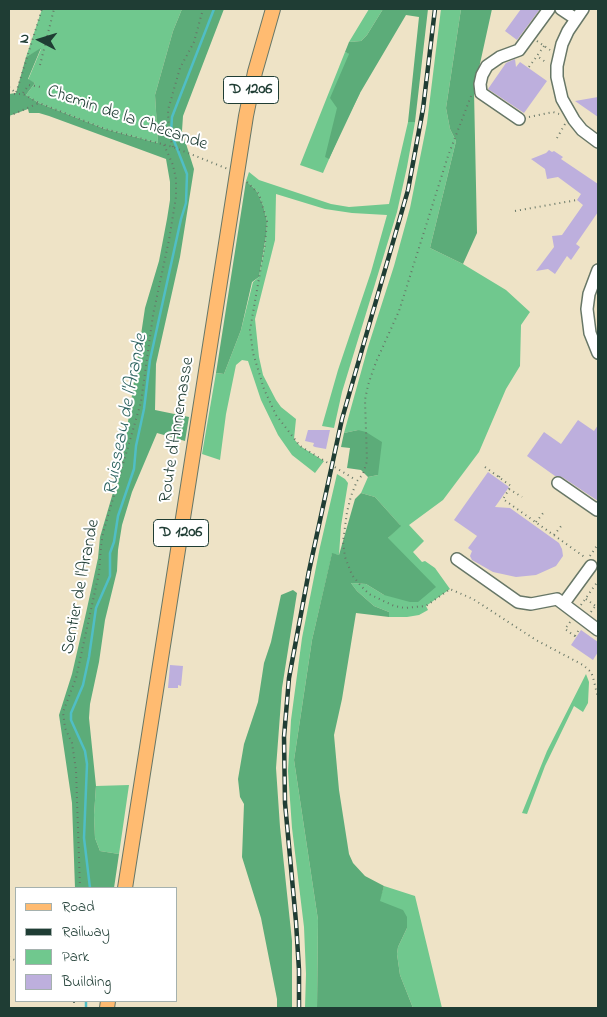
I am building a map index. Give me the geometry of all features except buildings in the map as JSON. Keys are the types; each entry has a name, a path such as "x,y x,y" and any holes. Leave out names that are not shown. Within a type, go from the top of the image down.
{"main road":[{"name":"Route d'Annemasse","path":"125,887 237,175 255,72 273,9"}],"street":[{"path":"519,119 481,93 480,84 484,69 500,57 519,50 549,9"},
{"path":"561,9 576,20"},
{"path":"583,9 563,41 557,70 562,99 571,116 582,130 598,142"},
{"path":"598,270 589,294 587,309 590,333 598,353"},
{"path":"558,483 596,510 598,508"},
{"path":"457,559 521,603 531,604 558,599 598,630"},
{"path":"564,603 592,562"}],"path":[{"path":"9,87 16,93 42,9"},
{"path":"40,65 54,9"},
{"path":"172,147 169,135 168,110 180,68 194,42 203,9"},
{"path":"539,43 559,55"},
{"path":"529,67 544,46"},
{"path":"537,56 557,70"},
{"path":"480,84 471,95 464,111 400,310 372,373 365,400 366,461 363,474 357,481 347,512 343,542 345,556 352,575 369,594 394,606 405,608 426,606 450,589 464,594 536,640 584,664 591,672 598,698"},
{"path":"23,94 29,85 41,87"},
{"name":"Chemin de la Chécande","path":"9,94 23,94 40,103 114,132 172,147 237,175 251,185 259,194 266,221 265,244 250,330 253,353 264,390 276,415 300,446 357,481"},
{"path":"9,116 40,103"},
{"path":"533,116 547,113"},
{"path":"557,138 571,116"},
{"name":"Sentier de l'Arande","path":"80,887 76,770 72,743 63,720 63,712 76,678 99,572 104,533 141,402 155,308 170,240 176,197 176,178 173,165 164,145"},
{"path":"515,211 577,200"},
{"path":"485,468 511,486 503,499 592,562 598,544"},
{"path":"499,478 502,473"},
{"path":"509,489 522,497"},
{"path":"536,522 544,512"},
{"path":"554,535 562,525"},
{"path":"586,598 597,607"}],"green space":[{"path":"42,9 182,9 173,31 155,95 158,143 105,129 39,103 26,95 35,83 28,80 41,49 26,57"},
{"path":"182,9 224,9 183,116 182,131 194,169 180,257 156,364 155,410 189,417 185,441 157,433 132,492 122,525 117,571 105,620 89,718 96,786 95,838 100,851 119,854 114,887 75,887 72,803 59,715 72,674 98,558 100,537 122,462 145,308 159,261 170,200 170,182 166,159 49,116 29,113 28,109 9,116 9,94 16,93 26,57 41,48 28,79 35,83 26,95 39,103 105,129 158,143 155,95 173,31"},
{"path":"369,9 383,9 367,35 361,41 349,42"},
{"path":"383,9 428,9 415,122 408,122 419,17 406,15 360,93 329,159 325,157 337,108 330,98 349,54 345,52 349,42 361,41 367,35"},
{"path":"441,9 461,9 446,108 450,129 456,141 430,248 463,264 506,290 530,312 521,325 520,366 506,389 479,452 443,500 409,525 424,541 413,552 422,562 425,561 435,568 450,589 426,606 428,610 419,615 389,617 389,612 374,606 351,583 366,584 384,595 388,538 400,525 375,497 361,493 368,477 378,475 358,430 344,433 410,208 427,123"},
{"path":"461,9 492,9 474,91 477,233 463,264 430,248 456,141 450,129 446,108"},
{"path":"345,52 350,54 360,93 323,173 300,165"},
{"path":"408,122 415,122 397,212 342,392 334,428 322,426 387,215 325,209 276,194 275,240 255,319 259,357 263,375 276,400 281,407 296,419 294,439 300,446 324,461 315,473 292,455 278,435 261,400 248,361 242,360 236,365 226,414 220,460 202,454 216,373 224,374 241,330 253,282 259,277 265,244 267,221 263,205 256,190 246,181 249,172 259,180 331,204 349,207 389,204"},
{"path":"246,181 256,190 263,205 267,221 266,236 259,277 252,282 241,330 224,374 216,373"},
{"path":"358,430 366,432 382,442 378,475 368,477 361,470 347,468 350,448 341,447 344,433"},
{"path":"337,474 348,483 341,526 339,555 332,554 312,640 294,760 318,920 317,1008 305,1008 304,927 292,828 288,771 291,720 302,638"},
{"path":"361,493 375,497 401,526 388,538 436,587 418,602 410,602 384,595 366,584 351,583 374,606 389,612 389,617 356,613 334,735 339,790 349,854 353,863 365,876 384,886 380,901 403,910 407,917 407,928 398,947 397,954 400,975 413,1008 317,1008 318,920 294,760 312,640 332,553 339,555 355,499"},
{"path":"293,590 297,593 282,688 276,768 292,941 292,1008 277,1008 277,999 261,918 242,857 244,804 240,797 238,779 244,744 258,702 264,663 271,642 281,595"},
{"path":"586,674 589,682 588,703 583,712 574,706 545,766 527,814 522,813 547,751"},
{"path":"129,785 119,854 100,851 95,838 96,786"},
{"path":"384,886 415,896 442,1008 413,1008 400,975 397,954 398,947 407,928 379,901"}],"waterway":[{"name":"Ruisseau de l'Arande","path":"90,887 84,838 87,764 85,751 71,720 71,713 83,685 96,608 110,576 110,553 114,542 118,516 134,469 150,360 186,203 187,174 171,133 172,117 214,9"},
{"name":"Ruisseau de l'Arande","path":"86,1002 86,1008"}],"railway":[{"path":"299,1008 296,922 285,803 284,737 289,678 309,571 342,419 408,190 423,109 435,9"}]}
